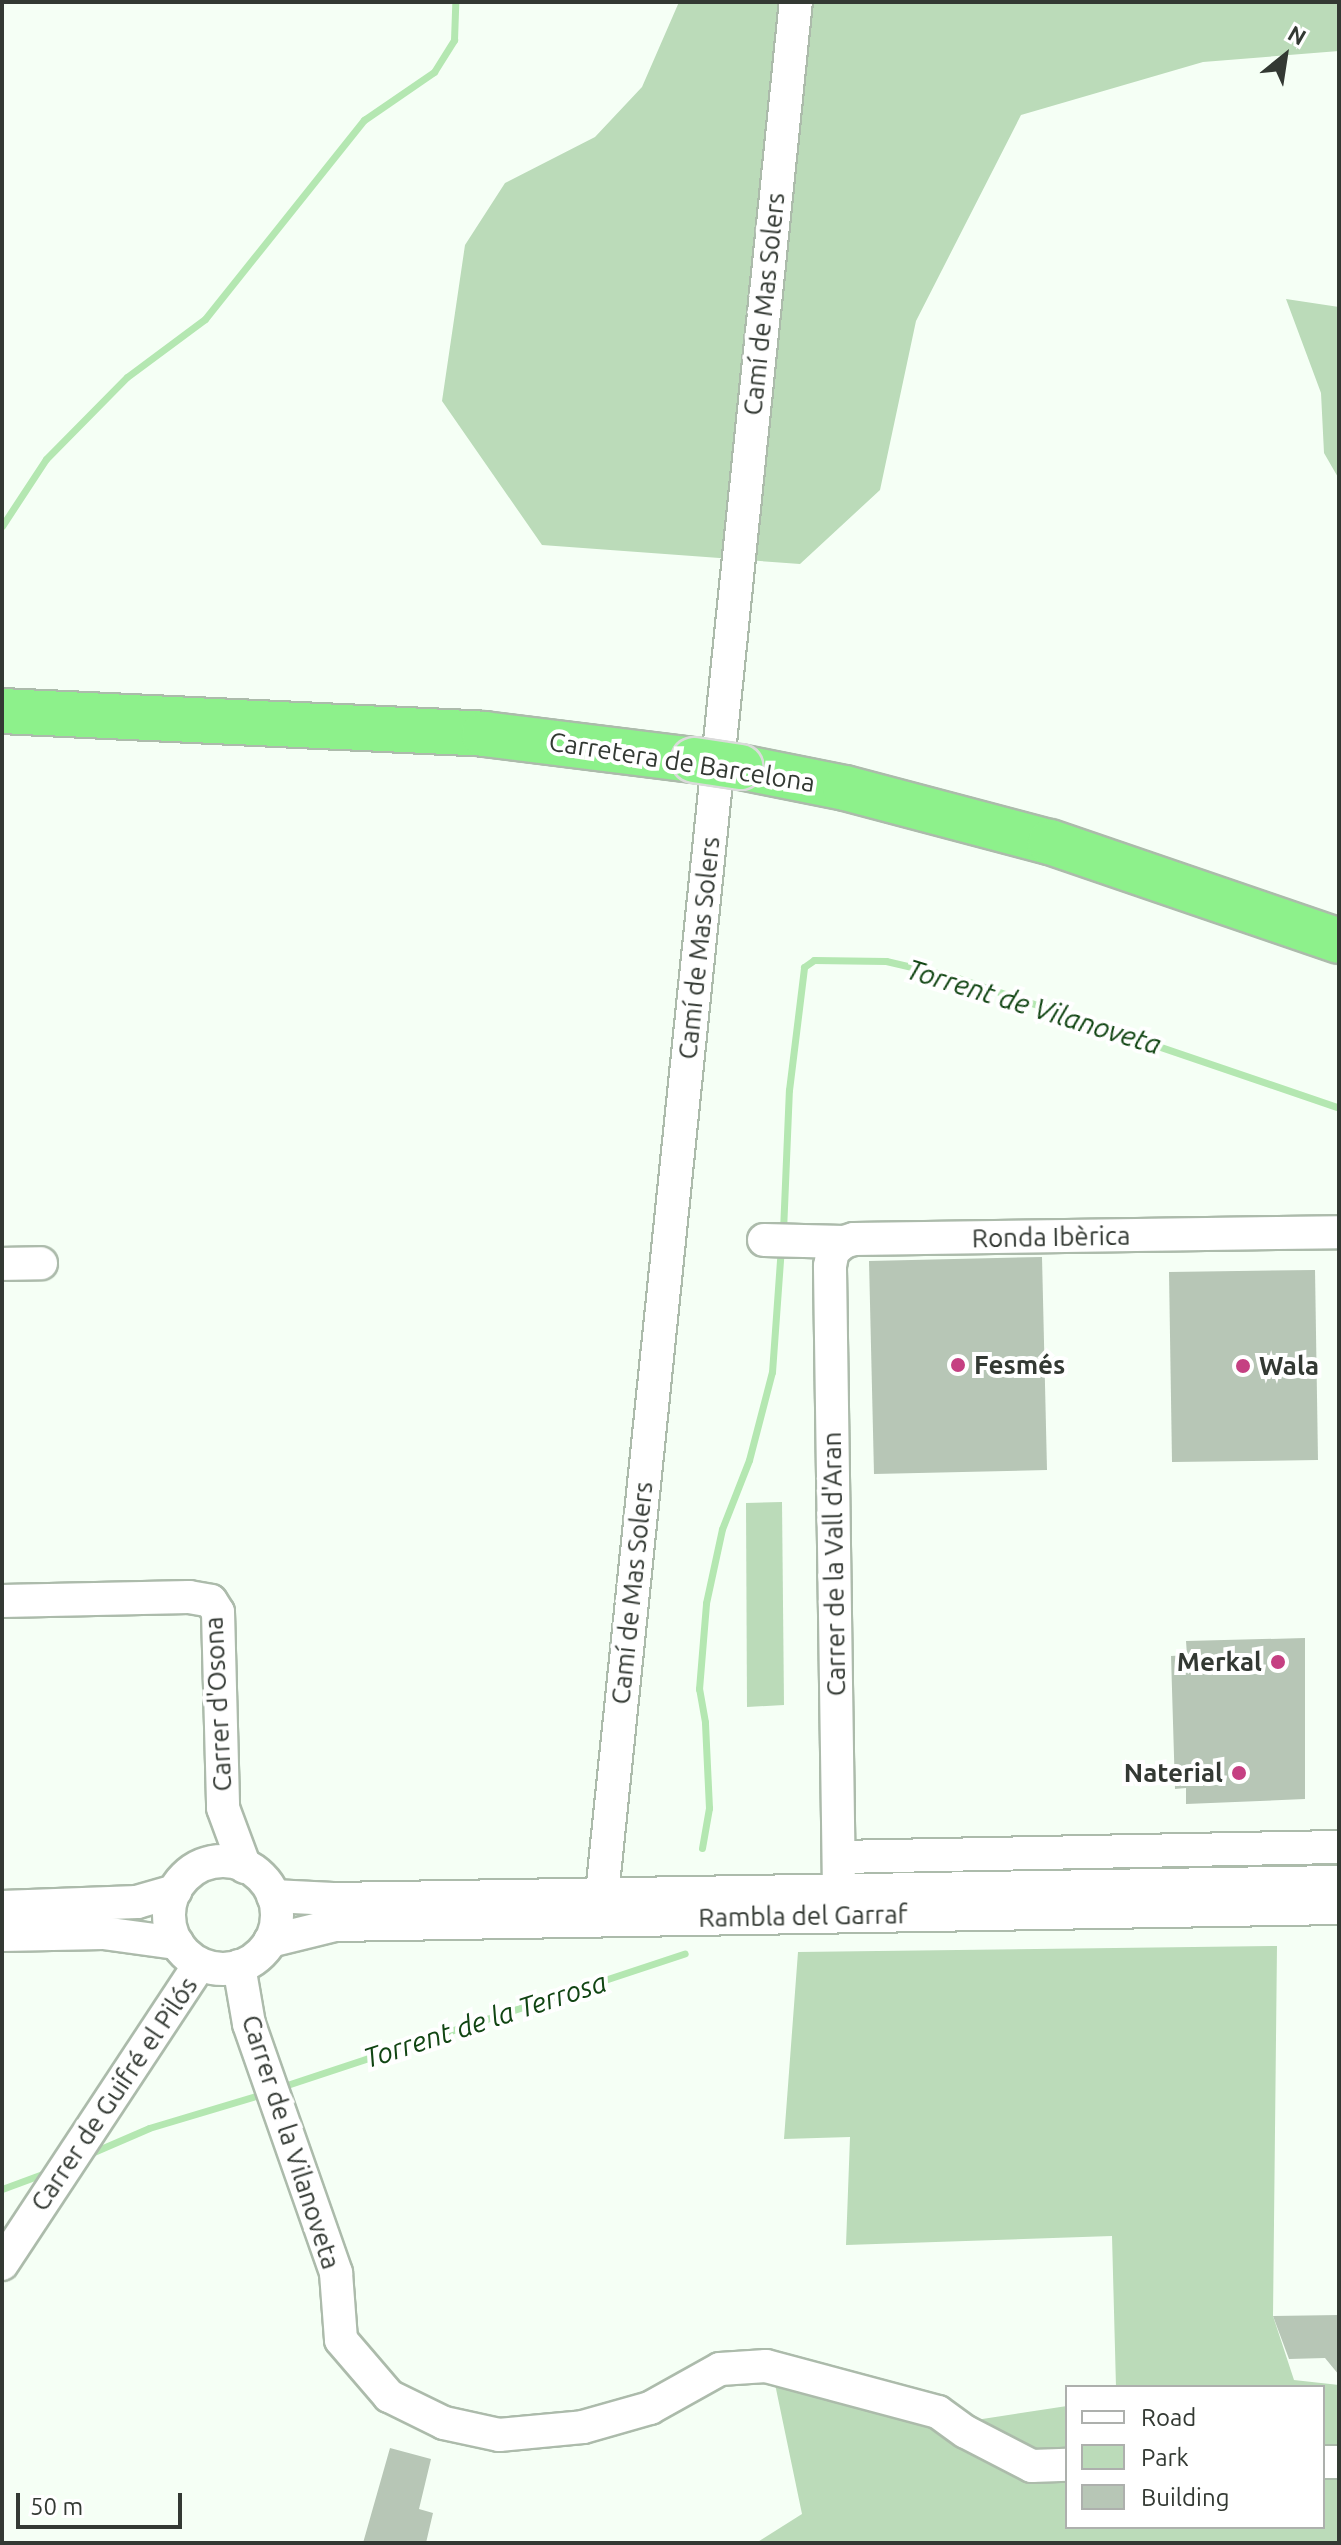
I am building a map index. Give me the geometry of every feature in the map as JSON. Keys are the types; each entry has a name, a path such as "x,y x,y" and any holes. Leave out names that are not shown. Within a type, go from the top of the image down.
{"highway":[{"name":"Carretera de Barcelona","path":"2,711 484,734 740,767 845,788 1050,842 1339,941"}],"street":[{"name":"Camí de Mas Solers","path":"602,1894 796,2"},
{"name":"Ronda Ibèrica","path":"764,1240 844,1242 854,1239 1339,1232"},
{"name":"Carrer de la Vall d'Aran","path":"839,1890 830,1266 833,1251 844,1242"},
{"path":"2,1264 41,1263"},
{"name":"Carrer d'Osona","path":"2,1601 189,1597 211,1601 218,1612 223,1808 245,1867"},
{"name":"Carrer d'Osona","path":"185,1880 223,1808"},
{"path":"839,1857 1339,1847"},
{"path":"2,1907 137,1902 220,1862 245,1867 260,1877 273,1896 276,1918 270,1941"},
{"path":"185,1880 169,1917 189,1954"},
{"name":"Rambla del Garraf","path":"273,1896 333,1899 602,1894 693,1906 839,1890 1339,1882"},
{"name":"Rambla del Garraf","path":"239,1966 256,1958 270,1941 335,1925 693,1906 1339,1908"},
{"path":"2,1935 103,1933 189,1954 222,1969 239,1966"},
{"name":"Carrer de Guifré el Pilós","path":"2,2264 80,2145 189,1954"},
{"name":"Carrer de la Vilanoveta","path":"239,1966 249,2024 336,2273 341,2340 389,2396 444,2423 499,2435 583,2427 650,2408 720,2369 766,2366 938,2412 966,2432 1032,2466 1065,2465"}],"green space":[{"path":"679,2 1339,2 1339,51 1203,62 1021,115 916,321 880,490 800,564 542,545 442,401 465,245 505,183 595,137 642,87"},
{"path":"1286,299 1339,307 1339,479 1324,453 1321,393"},
{"path":"782,1502 784,1705 747,1707 746,1503"},
{"path":"1277,1946 1273,2316 1294,2380 1339,2385 1339,2543 756,2543 802,2514 775,2384 937,2426 1065,2406 1065,2529 1325,2529 1325,2385 1116,2385 1112,2236 846,2245 850,2137 784,2139 798,1952"}],"building":[{"name":"Fesmés","path":"1042,1257 1047,1470 874,1474 869,1261"},
{"name":"Wala","path":"1315,1270 1318,1460 1172,1462 1169,1272"},
{"path":"1305,1638 1305,1799 1186,1804 1186,1788 1175,1789 1171,1656 1187,1655 1186,1641"},
{"path":"1339,2315 1339,2375 1325,2358 1289,2359 1273,2316"},
{"path":"390,2448 431,2459 419,2509 433,2513 426,2543 363,2543"}],"waterway":[{"path":"2,526 46,459 127,377 205,319 364,120 434,72 454,40 455,2"},
{"name":"Torrent de Vilanoveta","path":"783,1231 789,1090 804,967 814,960 886,961 955,977 1339,1108"},
{"name":"Torrent de la Terrosa","path":"702,1848 709,1808 705,1722 699,1689 706,1603 722,1529 749,1460 772,1372 781,1247"},
{"name":"Torrent de la Terrosa","path":"284,2086 685,1953"},
{"name":"Torrent de Vilanoveta","path":"89,2154 149,2128 259,2095"},
{"name":"Torrent de Vilanoveta","path":"2,2189 48,2172"}],"place":[{"name":"Fesmés","path":"958,1365"},
{"name":"Wala","path":"1243,1366"},
{"name":"Merkal","path":"1278,1662"},
{"name":"Naterial","path":"1239,1773"}]}
